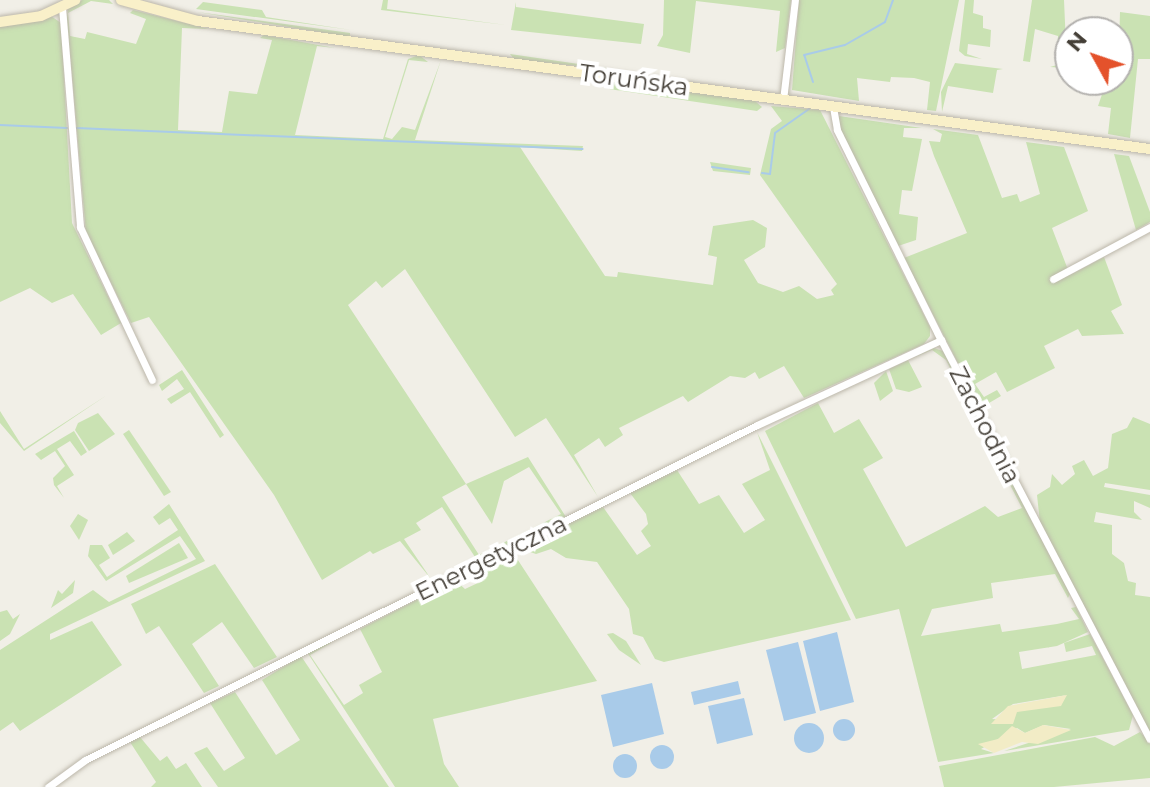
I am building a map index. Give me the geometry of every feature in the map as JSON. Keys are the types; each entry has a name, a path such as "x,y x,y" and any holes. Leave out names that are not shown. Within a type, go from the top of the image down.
{"street":[{"path":"0,22 35,17 75,0"},
{"name":"Toruńska","path":"121,0 198,21 1150,149"},
{"path":"783,100 795,0"},
{"path":"62,7 80,227 152,380"},
{"name":"Zachodnia","path":"833,107 837,130 941,340 1150,739"},
{"path":"1053,279 1150,227"},
{"name":"Energetyczna","path":"48,787 93,756 757,425 941,340"}],"green space":[{"path":"82,0 109,0 113,4 91,1 68,13 70,36 85,39 87,32 136,44 146,19 130,13 133,10 209,29 182,28 178,130 222,132 229,91 257,94 272,40 260,38 264,35 335,48 317,46 295,135 383,139 408,59 419,55 428,62 409,60 385,137 392,139 402,127 415,130 441,60 415,140 583,146 582,151 520,147 605,276 617,277 618,272 713,285 717,257 708,255 713,226 753,220 767,228 765,247 744,260 758,283 783,292 799,286 817,299 834,295 831,290 837,284 760,175 771,129 782,121 771,106 820,110 930,327 930,336 924,344 804,398 784,366 759,379 755,372 745,378 730,376 688,402 683,396 619,428 623,435 605,447 599,438 574,455 598,497 546,418 515,437 405,269 382,288 376,281 348,305 466,484 528,457 566,517 481,558 475,557 442,507 416,523 421,530 404,539 431,579 400,541 373,554 370,551 322,580 274,495 149,317 131,323 86,233 67,19 68,9","holes":["529,467 561,514 479,555 442,497 466,484 492,524 504,481"]},
{"path":"383,0 388,0 387,9 506,25 381,10"},
{"path":"664,0 791,0 785,48 776,52 780,11 696,1 690,53 657,46 663,35"},
{"path":"799,0 959,0 936,111 927,110 930,82 914,78 891,77 890,82 857,78 859,101 792,90"},
{"path":"965,0 974,0 973,13 983,16 983,28 991,30 990,47 968,44 967,54 982,59 965,56 959,51"},
{"path":"1032,0 1064,0 1065,16 1054,16 1054,35 1035,29 1030,62 1023,61"},
{"path":"203,2 262,10 266,17 351,30 196,9"},
{"path":"516,2 516,7 644,24 641,44 511,30"},
{"path":"197,12 350,33 350,37"},
{"path":"1120,12 1150,16 1150,59 1138,59 1130,138 1108,134 1111,108 1098,106 1101,96 1134,96 1134,16 1120,16"},
{"path":"51,16 61,23 72,223 121,323 101,335 73,294 52,303 30,288 0,302 0,26"},
{"path":"510,54 640,73 514,59"},
{"path":"955,63 1003,69 997,70 993,93 948,86 942,112 941,92"},
{"path":"614,82 755,101 762,107 757,111 609,89"},
{"path":"839,116 922,128 904,128 903,137 922,139 912,191 902,190 899,214 918,217 916,240 898,246 838,126"},
{"path":"933,129 978,135 1002,198 1017,194 1020,202 1040,194 1026,142 1064,147 1088,211 1052,228 1070,275 1104,257 1122,305 1111,311 1124,334 1082,336 1078,329 1044,346 1055,368 1007,392 996,372 975,384 984,397 997,390 1001,396 989,403 977,400 904,258 967,233 929,141 940,142 942,134"},
{"path":"1114,154 1129,156 1150,212 1150,222 1136,230"},
{"path":"710,162 751,168 750,175 713,171"},
{"path":"934,348 943,351 1070,594 1068,598 1055,574 991,583 993,598 932,609 921,636 1000,624 1002,632 1057,624 1079,619 1071,608 1076,607 1088,632 1057,646 1019,652 1022,669 1096,655 1092,646 1066,652 1064,643 1090,634 1133,715 1129,730 1004,751 1071,729 1044,725 1025,733 1017,728 981,749 994,753 938,762 899,609 856,619 765,431 818,403 834,433 859,419 883,458 863,469 906,547 985,506 998,517 1022,508 946,360 932,350 911,359","holes":["1067,695 1016,712 1007,720 992,719 1013,704"]},
{"path":"908,360 922,387 909,392 896,389 889,369"},
{"path":"182,370 224,435 220,438 190,392 171,404 167,399 184,389 177,379 162,391 159,385"},
{"path":"886,371 893,391 880,401 874,383"},
{"path":"107,395 24,451 0,423 0,411 24,449"},
{"path":"98,413 115,434 89,451 75,430 78,423"},
{"path":"1133,417 1150,424 1150,490 1105,483 1104,487 1150,495 1150,508 1134,501 1134,512 1142,520 1096,512 1094,522 1112,525 1112,554 1124,563 1128,581 1136,583 1135,595 1150,597 1150,736 1040,523 1037,495 1050,487 1052,474 1062,485 1075,474 1072,466 1084,460 1093,476 1108,468 1112,434 1127,428"},
{"path":"129,430 171,492 164,496 123,434"},
{"path":"74,431 87,452 81,456 70,441 57,449 74,475 57,486 64,498 54,485 53,478 65,466 55,451 41,460 35,454"},
{"path":"757,432 851,620 664,662 655,659 643,637 633,634 629,609 597,562 566,558 551,549 536,554 519,548 603,507 637,555 651,546 641,531 648,524 646,514 630,493 677,470 699,504 719,495 744,533 765,520 742,484 770,470"},
{"path":"169,504 205,561 50,634 50,640 92,621 122,665 20,731 13,722 0,731 0,650 93,590 109,602 196,559 180,536 106,581 88,556 90,545 102,545 110,558 99,565 107,577 178,530 170,518 159,525 153,517"},
{"path":"78,514 88,520 79,540 70,526"},
{"path":"127,532 135,541 113,555 108,545"},
{"path":"179,543 188,558 129,583 126,576"},
{"path":"512,551 597,681 433,719 444,764 459,787 395,787 307,652 329,641 331,643 310,655 344,705 363,693 359,685 382,672 360,629 455,580 465,589 480,582 473,569"},
{"path":"215,564 277,657 254,668 222,622 192,644 219,686 204,693 159,626 146,634 131,604"},
{"path":"75,580 73,593 51,608 58,590 62,594"},
{"path":"7,610 13,619 20,614 10,634 0,641 0,612"},
{"path":"613,633 626,641 641,665 619,650 607,634"},
{"path":"301,656 389,787 218,787 194,753 207,747 224,771 245,758 210,703 235,692 276,755 300,740 262,680"},
{"path":"1140,732 1150,742 1150,778 1054,787 944,787 939,766 1095,737 1114,746"},
{"path":"140,737 160,761 167,756 176,769 186,763 202,787 151,787 156,782 130,742"}],"sand":[{"path":"1067,695 1061,706 1017,712 1013,724 991,724 1008,706"},
{"path":"1043,725 1071,730 1038,744 1022,742 994,753 978,744 998,739 1012,726 1025,733"}],"water":[{"path":"837,632 854,702 820,711 803,641"},
{"path":"798,642 816,713 784,721 766,650"},
{"path":"738,681 741,694 694,705 691,692"},
{"path":"652,683 664,734 613,747 601,695"},
{"path":"744,698 753,735 717,744 708,706"},
{"path":"840,719 848,719 855,730 848,741 840,741 833,734 833,726"},
{"path":"809,723 815,724 823,732 823,744 815,752 809,753 803,752 795,744 794,738 795,732 803,724"},
{"path":"662,745 671,748 674,757 671,766 662,769 653,766 650,757 653,748"},
{"path":"625,754 634,757 637,766 634,775 625,778 616,775 613,766 616,757"}],"waterway":[{"path":"813,82 804,55 845,45 885,22 893,0"},
{"path":"762,173 770,174 775,133 809,109"},
{"path":"0,125 67,128"},
{"path":"76,128 583,149"},
{"path":"712,167 749,172"}]}
